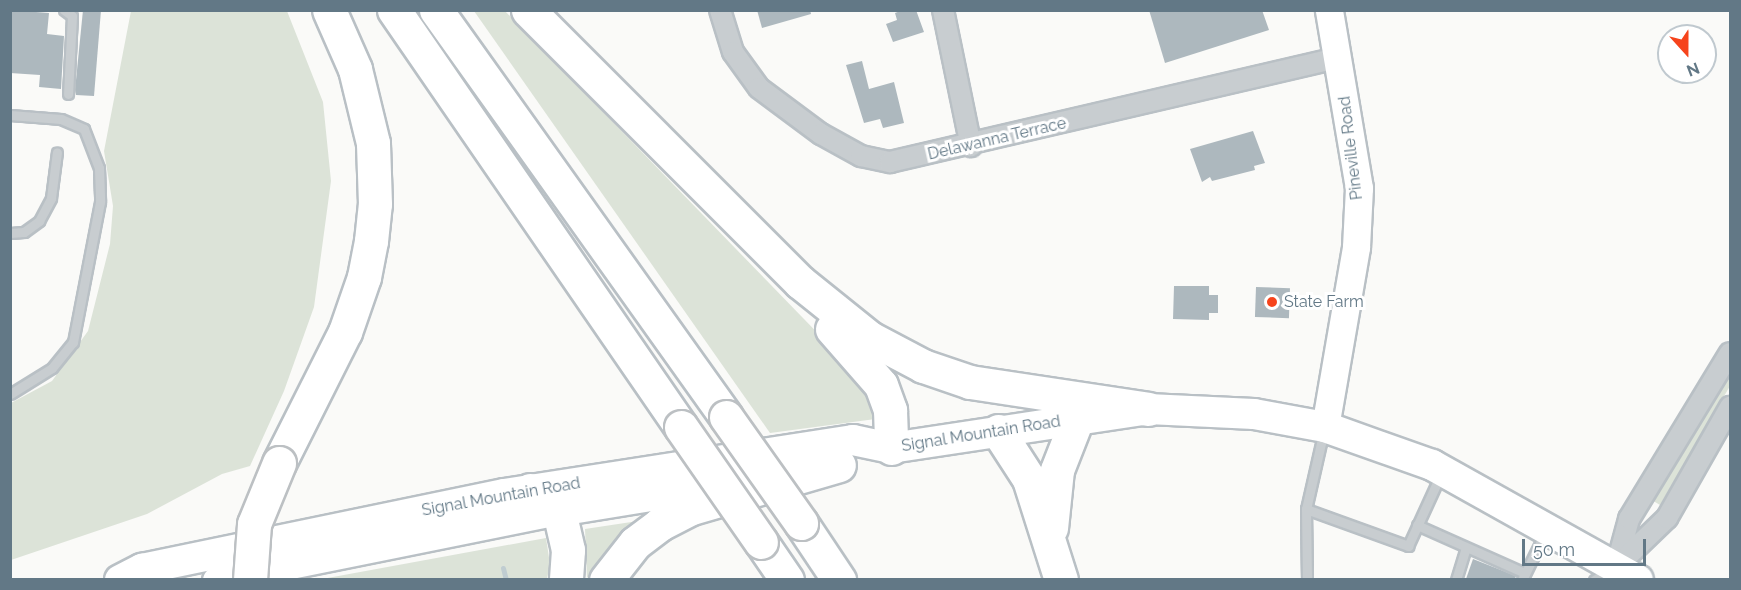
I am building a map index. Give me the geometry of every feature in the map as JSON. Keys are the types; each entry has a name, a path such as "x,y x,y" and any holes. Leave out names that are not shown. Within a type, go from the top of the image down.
{"highway":[{"path":"250,579 254,524 279,464 345,332 364,277 373,222 373,142 355,69 329,10"},
{"path":"394,10 787,579"},
{"path":"436,10 839,579"},
{"path":"528,10 692,177 821,303 896,353 952,376 989,387 1148,409"},
{"path":"692,177 873,372 890,411 891,448"},
{"path":"1051,542 1057,470 1077,419"},
{"path":"998,431 1029,479 1061,579"},
{"path":"606,579 635,543 660,524 692,508 838,465"},
{"path":"530,490 559,511 568,550 566,579"}],"main road":[{"name":"Pineville Road","path":"1325,428 1356,247 1359,188 1329,10"},
{"name":"Signal Mountain Road","path":"216,579 559,511 838,465 891,448 1148,409 1254,414 1325,428 1443,470 1548,527 1616,575"},
{"name":"Signal Mountain Road","path":"120,579 142,569 530,490 853,440 891,448"}],"street":[{"name":"Delawanna Terrace","path":"720,10 733,52 759,88 821,134 861,156 890,162 971,146 1338,58"},
{"path":"943,10 971,146"},
{"path":"1616,575 1629,519 1731,352"},
{"path":"1616,575 1667,518 1731,407"}],"lane":[{"path":"63,10 72,16 68,94"},
{"path":"10,115 62,119 84,129 99,168 100,202 73,342 52,368 10,394"},
{"path":"10,233 24,232 39,220 51,198 57,152"},
{"path":"1306,579 1306,509 1325,428"},
{"path":"1306,509 1408,546 1443,470"},
{"path":"1418,525 1524,576 1548,527"},
{"path":"1456,579 1466,547"}],"shaded area":[{"path":"131,11 287,11 323,102 331,181 314,307 284,391 250,466 222,474 147,514 11,560 11,403 52,381 88,331 110,244 113,206 104,151"},
{"path":"474,11 505,11 869,386 883,418 770,433"},
{"path":"1730,365 1730,386 1660,505 1650,499"},
{"path":"638,521 587,578 585,529"},
{"path":"546,538 550,564 547,579 322,579"}],"building":[{"path":"10,10 49,13 47,34 64,36 61,89 39,87 40,75 10,73"},
{"path":"83,10 101,10 94,96 76,95 75,90"},
{"path":"757,10 810,10 811,14 762,28"},
{"path":"903,10 916,10 924,32 893,42 886,24 897,20 895,13"},
{"path":"1149,10 1262,10 1269,30 1165,63"},
{"path":"862,61 869,89 894,82 904,123 883,128 880,119 864,123 846,65"},
{"path":"1253,131 1265,163 1254,166 1255,170 1212,181 1210,177 1202,182 1190,149"},
{"path":"1174,286 1209,286 1209,295 1218,295 1218,313 1209,313 1209,320 1173,319"},
{"name":"State Farm","path":"1256,287 1290,288 1289,318 1255,317"},
{"path":"1473,559 1516,576 1515,579 1466,579"}],"waterway":[{"path":"503,568 506,580"}],"place":[{"name":"State Farm","path":"1272,302"}]}
